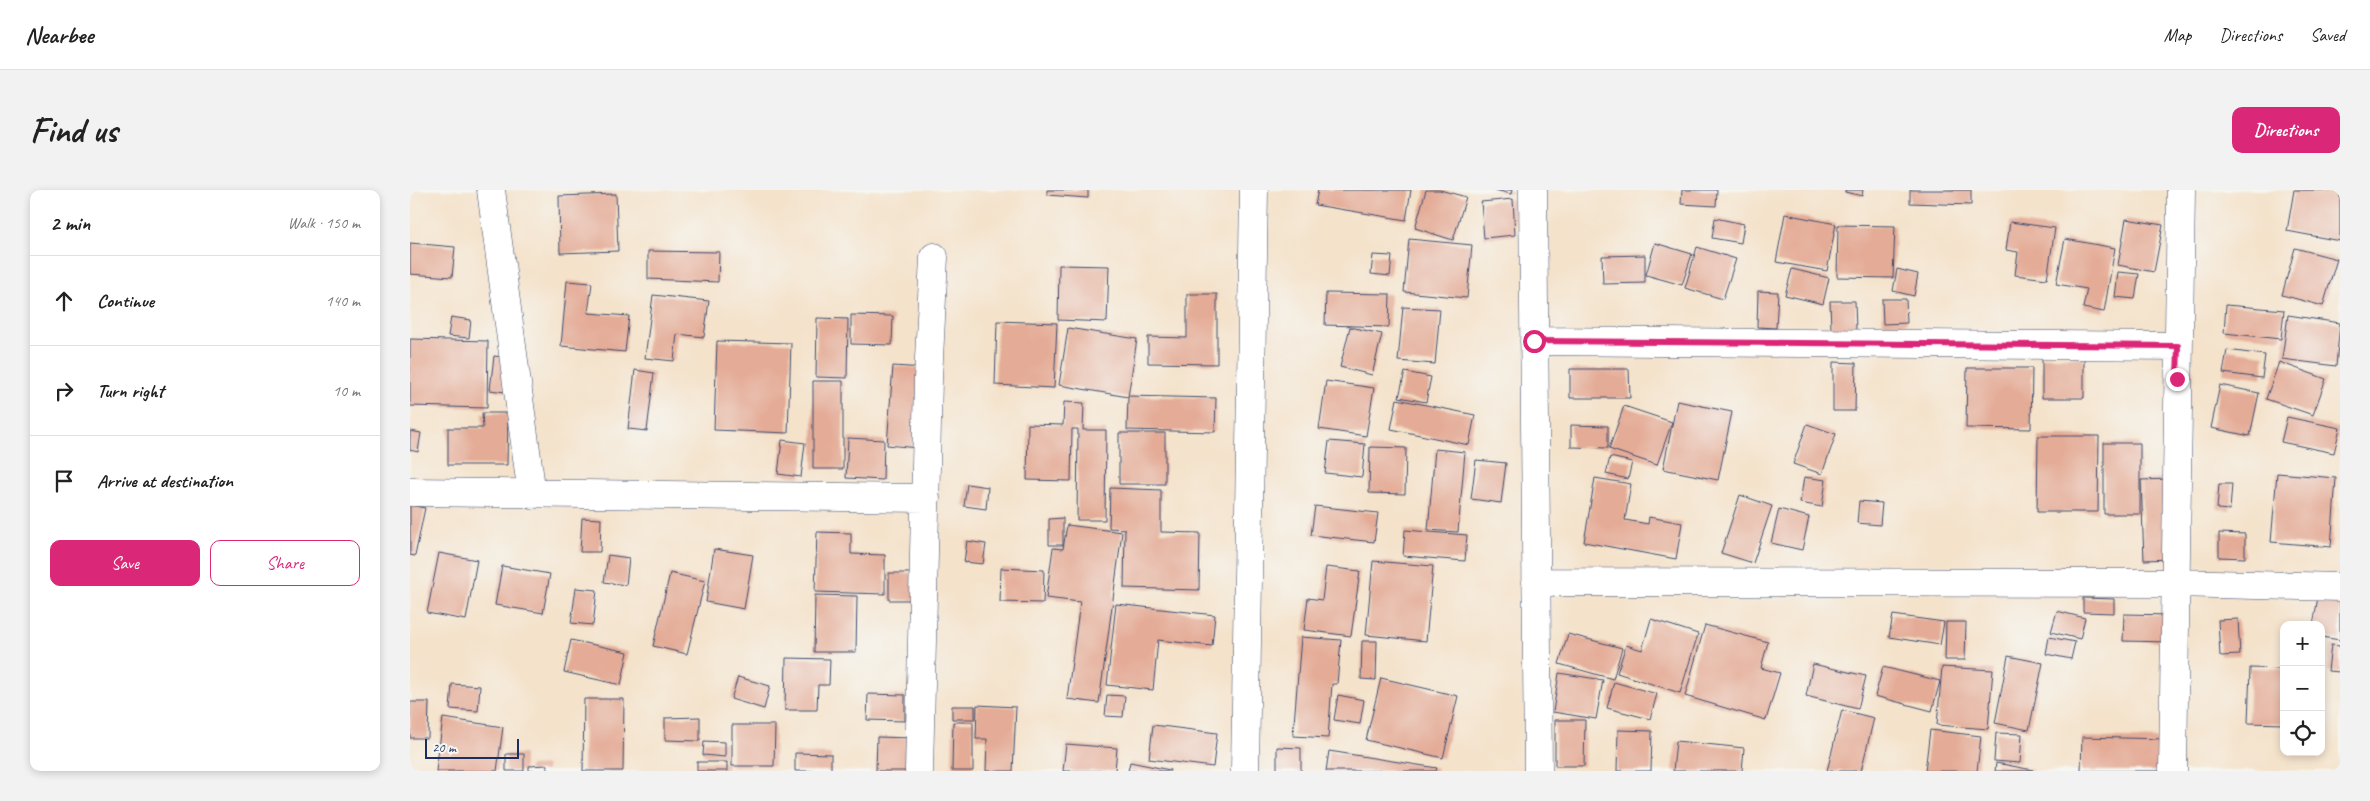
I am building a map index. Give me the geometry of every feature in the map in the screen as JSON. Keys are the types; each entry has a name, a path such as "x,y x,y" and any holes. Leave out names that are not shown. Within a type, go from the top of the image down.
{"street":[{"path":"491,190 498,256 532,495"},
{"path":"1245,771 1254,190"},
{"path":"1533,190 1538,771"},
{"path":"2173,771 2181,190"},
{"path":"919,771 928,379 934,257"},
{"path":"1534,341 2178,346"},
{"path":"410,492 532,495 926,498"},
{"path":"1536,582 2175,583 2340,587"}],"building":[{"path":"1047,190 1088,190 1088,198 1047,195"},
{"path":"1318,190 1411,190 1406,220 1315,205"},
{"path":"1426,190 1440,190 1466,197 1453,240 1415,228"},
{"path":"1495,190 1512,190 1511,194"},
{"path":"1682,190 1717,190 1716,206 1681,204"},
{"path":"1845,190 1863,190 1862,196 1845,192"},
{"path":"1910,190 1971,190 1971,205 1910,203"},
{"path":"2294,190 2340,190 2340,241 2287,231"},
{"path":"616,194 618,251 560,253 559,196"},
{"path":"1513,199 1515,235 1484,238 1481,202"},
{"path":"1785,214 1836,224 1827,271 1776,262"},
{"path":"1715,218 1744,224 1741,243 1712,238"},
{"path":"2126,219 2163,225 2154,272 2118,265"},
{"path":"2010,222 2055,228 2047,279 2015,275 2018,252 2006,250"},
{"path":"1838,225 1895,226 1893,278 1837,277"},
{"path":"1409,239 1472,245 1467,298 1404,292"},
{"path":"2065,239 2115,248 2104,312 2083,308 2087,289 2056,284"},
{"path":"410,243 455,247 452,277 410,274"},
{"path":"1655,243 1692,254 1682,285 1646,275"},
{"path":"1697,247 1736,259 1723,299 1685,288"},
{"path":"2295,248 2337,259 2323,306 2282,295"},
{"path":"648,251 719,252 718,282 648,279"},
{"path":"1373,255 1392,256 1390,276 1371,274"},
{"path":"1645,255 1645,283 1603,284 1602,256"},
{"path":"1059,265 1109,266 1107,322 1058,320"},
{"path":"1792,269 1829,278 1823,304 1785,295"},
{"path":"1897,269 1918,274 1914,296 1893,291"},
{"path":"2118,272 2139,274 2135,299 2115,297"},
{"path":"567,281 592,283 588,313 629,316 625,352 561,346"},
{"path":"1758,291 1778,292 1776,328 1757,327"},
{"path":"1326,293 1390,294 1389,327 1325,325"},
{"path":"1187,294 1217,294 1217,364 1148,363 1148,337 1187,338"},
{"path":"653,295 709,301 704,337 677,334 674,361 645,358"},
{"path":"1882,299 1906,299 1907,323 1883,324"},
{"path":"1830,301 1855,301 1856,330 1831,330"},
{"path":"2226,305 2284,310 2281,339 2224,333"},
{"path":"1403,307 1440,309 1435,364 1398,361"},
{"path":"851,315 893,316 892,345 851,344"},
{"path":"2288,315 2340,323 2336,366 2282,359"},
{"path":"451,317 471,320 469,338 448,336"},
{"path":"817,318 848,319 847,378 816,377"},
{"path":"997,321 1057,323 1054,388 995,385"},
{"path":"1350,327 1382,334 1372,375 1340,367"},
{"path":"1068,328 1137,339 1128,397 1059,385"},
{"path":"410,339 488,341 487,408 410,406"},
{"path":"717,341 791,343 788,433 714,430"},
{"path":"2227,350 2265,355 2262,378 2223,373"},
{"path":"494,356 509,358 505,392 490,390"},
{"path":"2042,357 2084,357 2084,398 2042,398"},
{"path":"1833,362 1856,363 1855,411 1833,411"},
{"path":"2279,362 2326,379 2313,415 2266,399"},
{"path":"893,366 924,368 918,448 887,445"},
{"path":"1967,368 2032,368 2031,429 1966,428"},
{"path":"1570,369 1629,369 1630,398 1570,398"},
{"path":"635,370 654,373 647,431 628,429"},
{"path":"1405,372 1431,377 1426,402 1399,397"},
{"path":"813,381 843,381 843,469 813,469"},
{"path":"1326,381 1374,388 1366,436 1319,429"},
{"path":"2220,385 2259,393 2250,436 2211,428"},
{"path":"1128,396 1216,398 1215,432 1127,430"},
{"path":"1397,399 1475,415 1469,445 1391,429"},
{"path":"1677,401 1732,412 1718,480 1663,469"},
{"path":"1064,402 1084,403 1083,430 1106,430 1105,520 1077,520 1078,429 1072,429 1071,481 1027,480 1028,424 1063,425"},
{"path":"1624,406 1672,422 1657,465 1609,449"},
{"path":"482,413 508,413 507,465 448,465 448,428 483,428"},
{"path":"2287,417 2340,428 2334,453 2281,442"},
{"path":"1807,424 1836,434 1822,474 1793,464"},
{"path":"1571,425 1608,426 1608,448 1571,447"},
{"path":"410,431 421,433 418,452 410,450"},
{"path":"1119,433 1165,433 1165,484 1119,484"},
{"path":"2038,436 2099,436 2098,512 2037,512"},
{"path":"848,438 884,440 883,480 846,478"},
{"path":"782,440 805,443 801,477 778,474"},
{"path":"1329,441 1365,444 1362,477 1325,473"},
{"path":"2104,443 2140,443 2140,514 2104,514"},
{"path":"1370,447 1406,448 1405,494 1369,493"},
{"path":"1435,449 1465,452 1458,532 1428,530"},
{"path":"1610,457 1632,462 1628,479 1606,474"},
{"path":"1476,460 1506,463 1501,503 1471,499"},
{"path":"2277,473 2336,478 2331,547 2271,542"},
{"path":"1804,477 1826,480 1822,507 1800,503"},
{"path":"1595,478 1631,484 1625,520 1648,524 1649,517 1682,523 1676,559 1584,542"},
{"path":"2170,479 2172,559 2144,560 2141,480"},
{"path":"967,484 988,487 986,509 964,506"},
{"path":"2219,484 2232,484 2230,510 2217,509"},
{"path":"1110,488 1161,490 1161,532 1200,533 1199,590 1124,588 1125,529 1109,528"},
{"path":"1740,495 1772,506 1753,563 1721,553"},
{"path":"1859,501 1882,503 1880,525 1857,523"},
{"path":"410,505 425,508 415,556 410,555"},
{"path":"1315,506 1378,513 1374,542 1311,535"},
{"path":"1779,509 1809,517 1802,550 1771,543"},
{"path":"582,518 601,519 600,552 580,552"},
{"path":"1063,518 1063,545 1049,545 1049,519"},
{"path":"1067,525 1122,532 1099,703 1067,699 1080,602 1046,598 1053,548 1063,549"},
{"path":"1405,530 1467,535 1465,561 1403,556"},
{"path":"817,532 851,533 851,554 885,555 885,594 815,592"},
{"path":"2219,533 2245,534 2245,558 2219,557"},
{"path":"967,541 986,544 983,564 964,562"},
{"path":"714,549 753,555 744,609 706,602"},
{"path":"439,553 477,560 466,620 427,613"},
{"path":"608,555 629,558 626,585 604,582"},
{"path":"1373,561 1433,566 1426,641 1366,635"},
{"path":"502,566 550,574 543,613 495,605"},
{"path":"1326,567 1360,571 1351,636 1304,630 1308,598 1322,600"},
{"path":"1001,568 1044,570 1043,603 1000,602"},
{"path":"670,573 705,581 687,654 653,646"},
{"path":"889,573 915,573 915,600 889,600"},
{"path":"576,588 597,590 593,625 571,623"},
{"path":"815,595 857,596 856,652 814,652"},
{"path":"2318,597 2340,601 2340,640 2325,638 2325,621 2314,621"},
{"path":"2083,598 2114,599 2114,613 2083,612"},
{"path":"1116,604 1215,615 1212,646 1158,640 1153,690 1107,685"},
{"path":"2057,611 2085,618 2080,639 2051,632"},
{"path":"2124,614 2171,615 2170,642 2123,641"},
{"path":"1893,615 1944,622 1940,645 1889,637"},
{"path":"1651,619 1698,634 1680,693 1617,673 1626,645 1642,650"},
{"path":"2238,619 2240,655 2220,656 2218,620"},
{"path":"1946,622 1966,622 1965,660 1945,660"},
{"path":"1705,625 1768,642 1761,668 1780,673 1766,720 1685,696"},
{"path":"1568,634 1622,648 1613,679 1559,664"},
{"path":"1301,637 1341,640 1337,684 1332,684 1328,738 1293,736"},
{"path":"2049,637 2075,642 2071,659 2046,654"},
{"path":"571,640 628,652 621,685 564,672"},
{"path":"1362,641 1377,641 1376,680 1361,679"},
{"path":"2331,645 2340,646 2340,672 2328,671"},
{"path":"2008,656 2043,663 2029,730 1995,723"},
{"path":"786,658 830,659 829,685 818,685 817,710 785,710"},
{"path":"1813,664 1866,676 1858,709 1806,696"},
{"path":"1883,667 1940,681 1932,711 1875,696"},
{"path":"1942,667 1993,670 1988,729 1937,725"},
{"path":"2250,668 2280,669 2280,724 2248,723"},
{"path":"1559,673 1603,680 1596,719 1553,712"},
{"path":"738,677 770,686 764,709 731,699"},
{"path":"1381,678 1458,696 1443,758 1366,740"},
{"path":"1614,682 1657,694 1650,719 1607,708"},
{"path":"452,684 480,686 478,711 450,709"},
{"path":"868,694 905,695 905,721 867,720"},
{"path":"1107,695 1125,696 1123,717 1105,716"},
{"path":"1338,695 1364,700 1360,724 1334,720"},
{"path":"584,699 624,699 623,771 583,771"},
{"path":"410,702 429,702 428,738 410,738"},
{"path":"977,705 1016,707 1013,771 986,771 987,739 976,739"},
{"path":"952,706 975,706 975,719 952,719"},
{"path":"1842,710 1874,718 1861,771 1827,771"},
{"path":"700,717 700,741 665,740 665,718"},
{"path":"443,718 503,727 497,771 436,771"},
{"path":"1555,720 1585,720 1584,766 1555,766"},
{"path":"953,722 973,722 973,771 952,771"},
{"path":"732,725 775,725 774,766 732,766"},
{"path":"1153,725 1217,733 1213,767 1149,759"},
{"path":"1618,730 1652,731 1651,771 1617,771"},
{"path":"1930,730 1981,736 1977,771 1925,771"},
{"path":"1996,733 2022,734 2020,763 1994,761"},
{"path":"877,737 912,738 911,771 876,771"},
{"path":"2082,737 2166,739 2166,771 2081,771"},
{"path":"704,741 725,742 725,757 703,755"},
{"path":"1676,741 1744,748 1742,771 1673,771"},
{"path":"1066,744 1117,748 1115,771 1063,771"},
{"path":"1277,747 1301,748 1301,771 1277,771"},
{"path":"1329,751 1437,768 1436,771 1326,771"},
{"path":"795,753 831,754 831,771 795,771"},
{"path":"506,754 524,754 524,771 506,771"},
{"path":"697,762 727,762 727,771 697,771"},
{"path":"1130,762 1170,770 1170,771 1128,771"},
{"path":"1996,763 2033,770 2033,771 1995,771"},
{"path":"547,765 547,771 529,771 529,766"}],"route":[{"path":"1534,341 2178,346 2177,379"}]}
